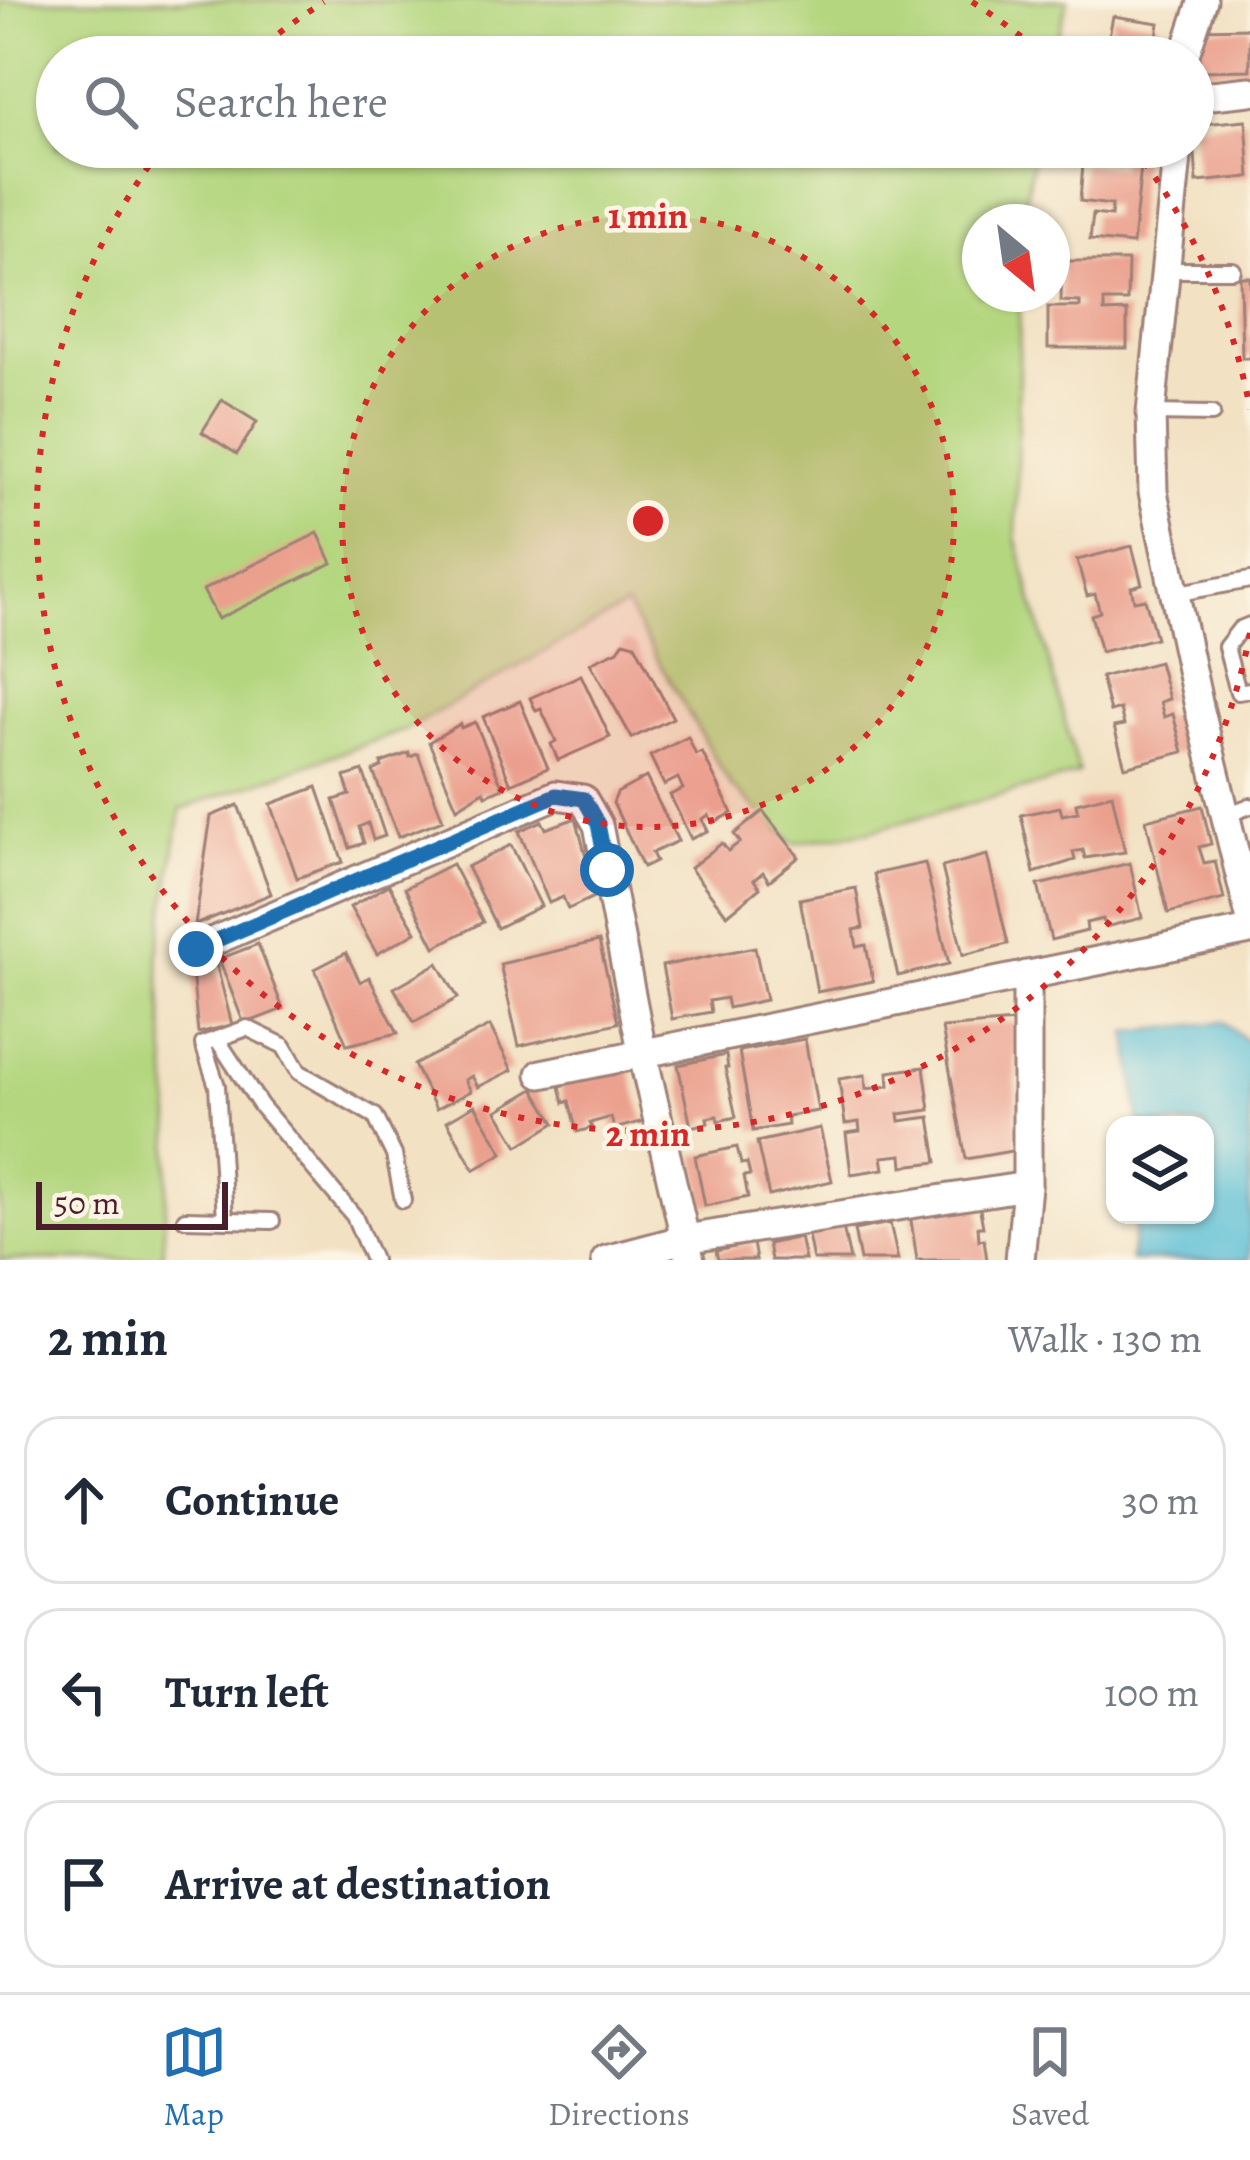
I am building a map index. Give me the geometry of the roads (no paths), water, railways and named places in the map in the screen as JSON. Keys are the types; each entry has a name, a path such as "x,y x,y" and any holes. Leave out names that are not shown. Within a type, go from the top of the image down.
{"street":[{"path":"1191,36 1203,0"},
{"path":"1214,95 1250,91"},
{"path":"1176,168 1151,413 1153,492 1173,594 1237,811 1250,916"},
{"path":"196,949 556,795 584,799 598,824 687,1250"},
{"path":"541,1075 1250,930"},
{"path":"1020,1260 1028,1186 1027,975"},
{"path":"606,1260 687,1250 1028,1186"}],"lane":[{"path":"1166,270 1233,270"},
{"path":"1151,413 1212,414"},
{"path":"1173,594 1250,580"},
{"path":"1250,625 1240,629 1226,647 1238,692 1250,690"},
{"path":"225,1219 217,1086 203,1044 247,1028 284,1046 299,1072 375,1116 394,1155 403,1200"},
{"path":"217,1039 261,1106 354,1216 373,1260"},
{"path":"184,1219 272,1221"}],"water":[{"path":"1224,1022 1250,1044 1250,1260 1130,1260 1136,1224 1214,1224 1214,1116 1139,1116 1128,1032"}]}
